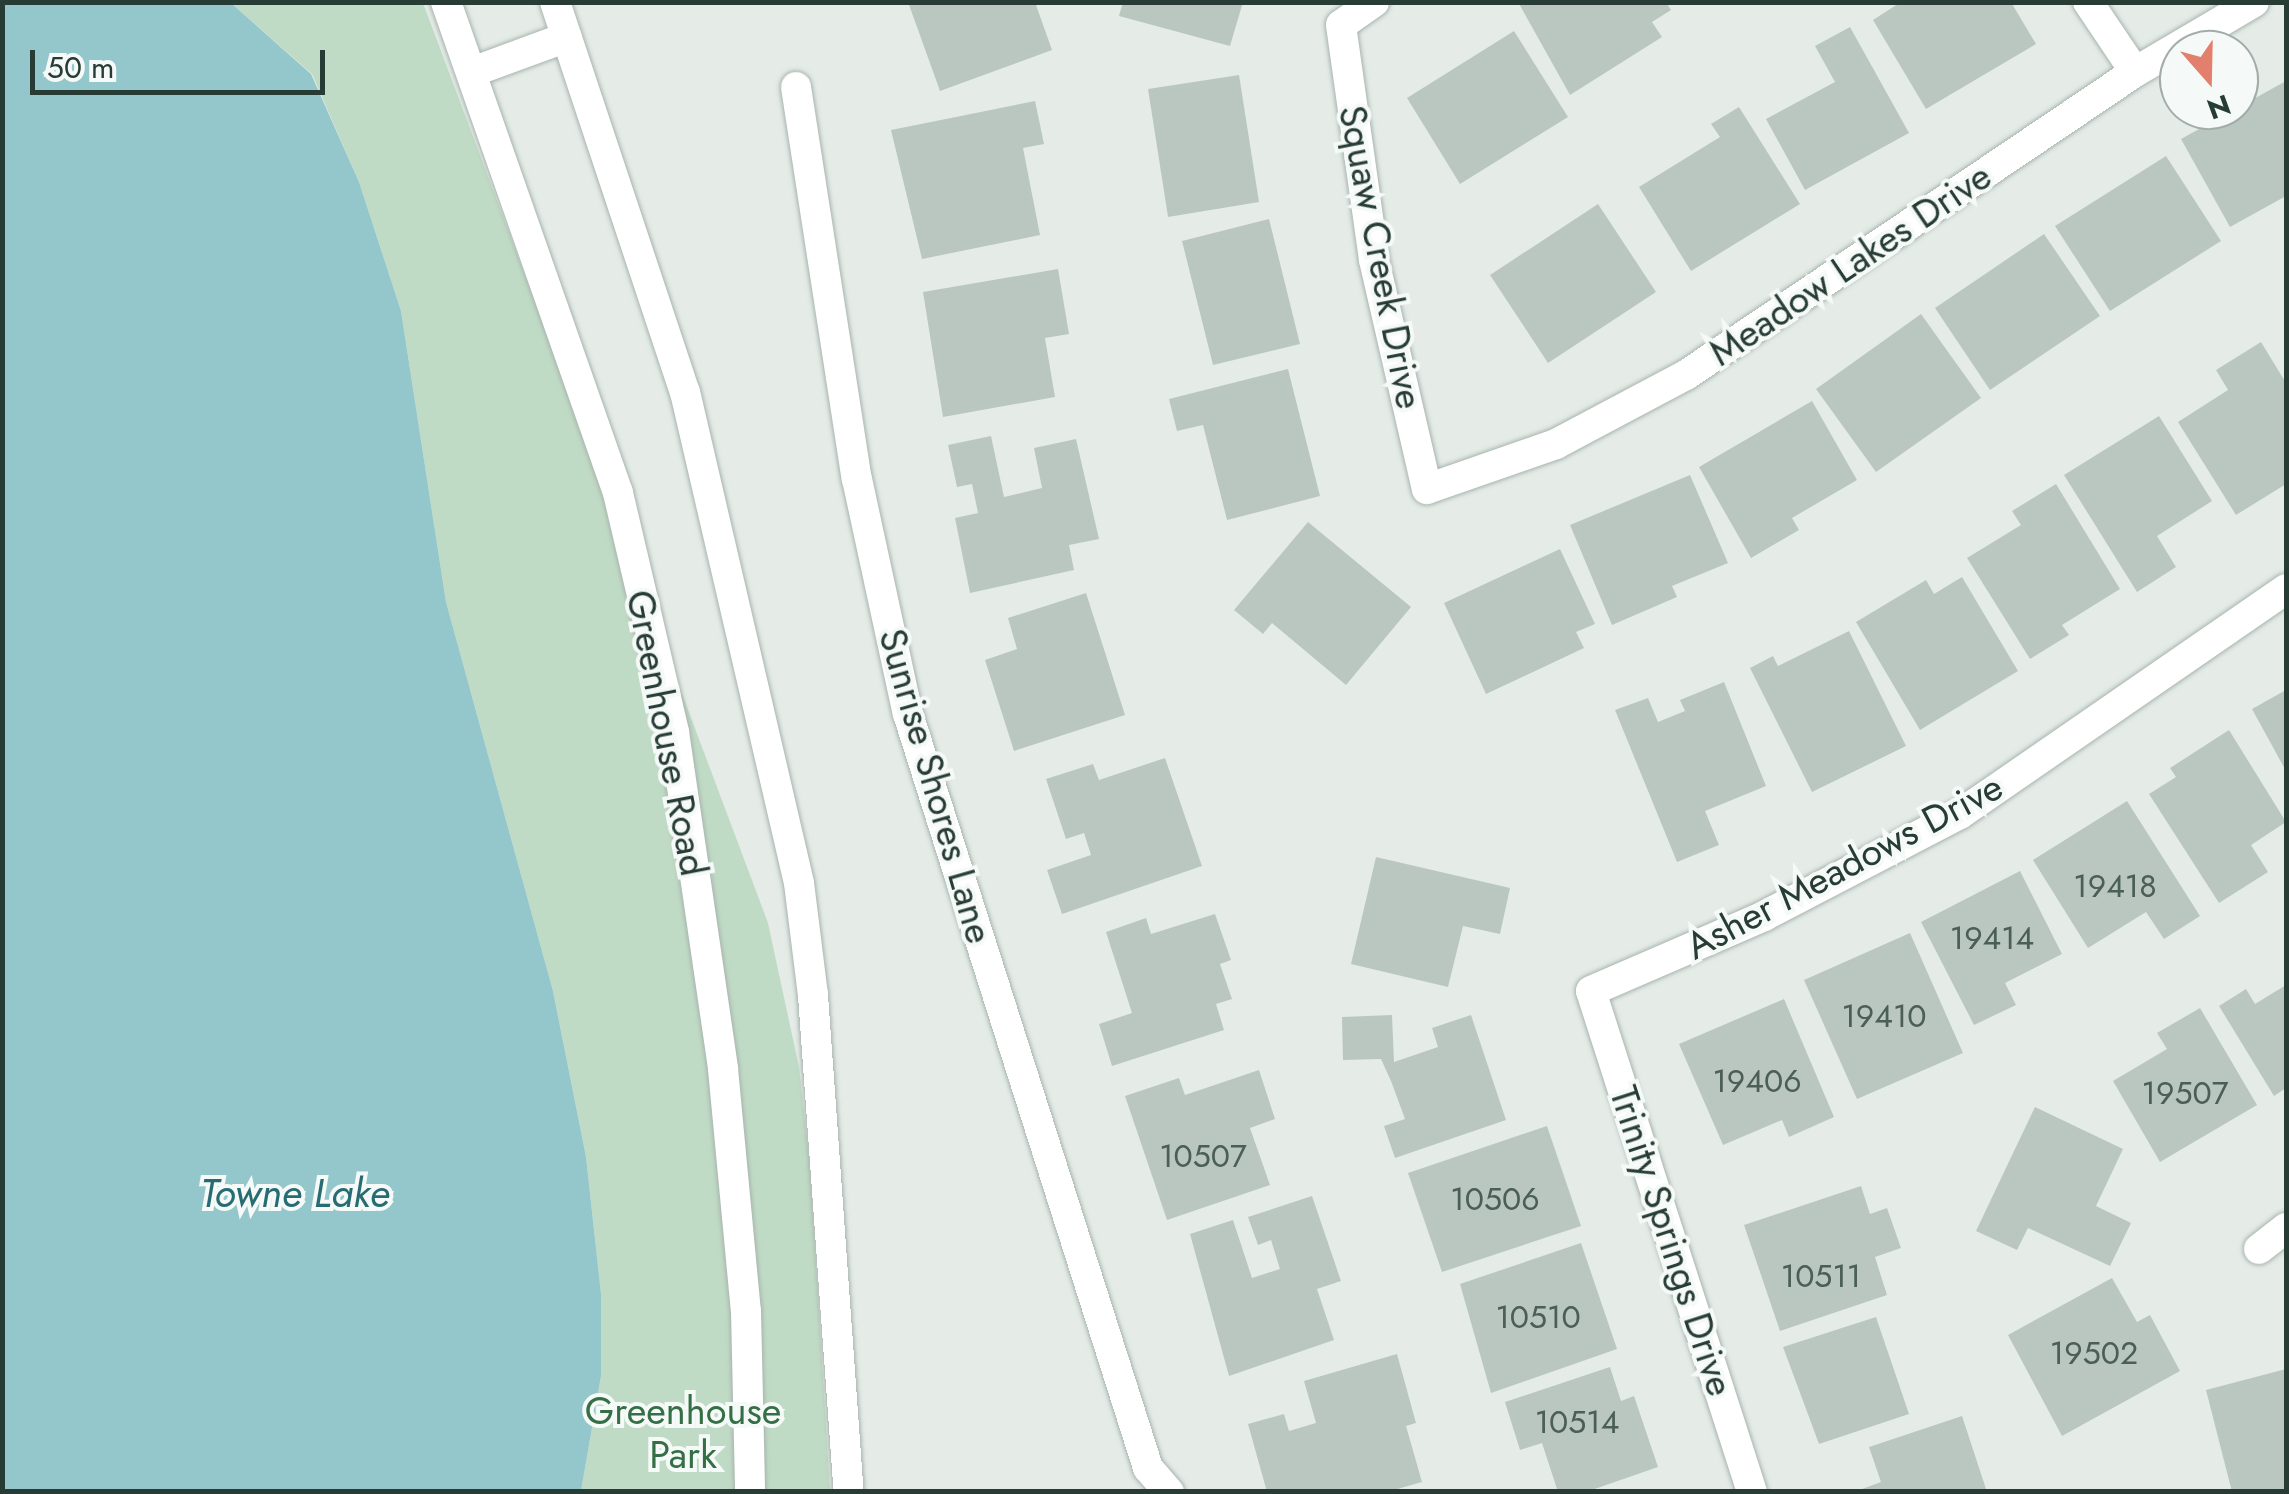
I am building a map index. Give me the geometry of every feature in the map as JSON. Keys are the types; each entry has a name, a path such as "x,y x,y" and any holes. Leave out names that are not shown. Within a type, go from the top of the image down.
{"street":[{"name":"Greenhouse Road","path":"446,2 618,492 674,732 724,1069 746,1312 750,1492"},
{"path":"555,2 685,392 799,883 814,996 848,1492"},
{"name":"Squaw Creek Drive","path":"1374,2 1340,25 1374,260 1427,488"},
{"path":"2088,2 2135,72"},
{"name":"Meadow Lakes Drive","path":"1427,488 1556,444 1686,375 2135,72 2254,2"},
{"path":"472,72 568,37"},
{"name":"Sunrise Shores Lane","path":"796,86 857,478 908,714 1143,1480 1169,1492"},
{"name":"Asher Meadows Drive","path":"1591,990 1764,916 1960,814 2286,589"},
{"name":"Trinity Springs Drive","path":"1591,990 1752,1492"},
{"path":"2259,1248 2286,1228"}],"green space":[{"name":"Greenhouse Park","path":"231,3 423,3 768,923 799,1067 810,1166 830,1491 581,1491 601,1376 601,1294 586,1157 553,991 446,602 401,311 359,182 312,74"}],"water":[{"name":"Towne Lake","path":"3,2 231,3 311,74 359,182 401,311 446,602 553,991 586,1157 601,1294 601,1376 581,1491 3,1491"}],"building":[{"path":"908,2 1035,2 1052,50 940,91"},
{"path":"1123,2 1243,2 1230,46 1119,16"},
{"path":"1518,2 1666,2 1671,10 1652,22 1662,37 1570,95"},
{"path":"1901,2 2011,2 2036,44 1926,109 1873,20"},
{"path":"1850,27 1909,133 1805,190 1766,119 1835,82 1815,46"},
{"path":"1514,31 1568,117 1460,184 1407,98"},
{"path":"1239,75 1259,202 1168,217 1148,89"},
{"path":"2286,81 2286,196 2230,227 2181,139 2197,130 2259,130 2259,96"},
{"path":"1035,101 1044,144 1023,148 1040,235 922,259 891,130"},
{"path":"1739,107 1800,204 1691,271 1639,187 1720,137 1711,124"},
{"path":"2166,156 2221,241 2110,311 2055,226"},
{"path":"1598,204 1656,292 1548,363 1490,275"},
{"path":"1269,219 1300,344 1213,365 1182,241"},
{"path":"2044,234 2100,316 1990,390 1935,308"},
{"path":"1058,269 1069,334 1045,338 1055,397 943,417 923,292"},
{"path":"1921,314 1981,398 1876,472 1816,389"},
{"path":"2261,342 2286,383 2286,484 2236,515 2178,422 2228,390 2216,370"},
{"path":"1288,369 1320,496 1227,520 1203,425 1177,431 1169,399"},
{"path":"1812,401 1857,480 1792,518 1799,530 1751,558 1699,467"},
{"path":"2159,416 2212,501 2157,536 2176,567 2137,592 2064,475"},
{"path":"991,436 1004,497 1042,488 1034,448 1076,439 1099,539 1069,545 1074,570 970,593 955,518 978,513 972,484 957,487 948,445"},
{"path":"1690,475 1728,563 1672,586 1677,597 1612,625 1570,525"},
{"path":"2056,484 2120,589 2062,625 2069,635 2030,659 1967,558 2021,525 2012,511"},
{"path":"1308,522 1411,607 1346,685 1272,623 1263,634 1234,610"},
{"path":"1560,549 1595,624 1576,632 1584,648 1486,694 1444,603"},
{"path":"1962,577 2018,671 1920,730 1856,622 1926,580 1934,594"},
{"path":"1086,593 1125,715 1014,751 985,660 1017,649 1008,618"},
{"path":"1849,631 1906,746 1812,792 1750,668 1773,656 1778,666"},
{"path":"1724,682 1766,786 1705,811 1719,845 1677,862 1615,710 1648,698 1658,722 1685,711 1680,700"},
{"path":"2286,690 2286,771 2252,709"},
{"path":"2229,730 2286,822 2251,845 2268,872 2219,903 2149,794 2176,777 2170,768"},
{"path":"1165,758 1202,866 1062,914 1047,870 1091,855 1084,833 1066,839 1046,779 1093,764 1099,780"},
{"path":"2127,801 2200,916 2164,939 2146,912 2088,948 2033,860"},
{"path":"1376,857 1510,888 1500,934 1463,926 1448,987 1351,964"},
{"path":"2020,871 2062,954 2005,983 2016,1005 1974,1025 1921,922"},
{"path":"1215,914 1231,960 1220,964 1232,999 1216,1004 1224,1030 1112,1066 1099,1024 1132,1013 1106,932 1146,918 1151,934"},
{"path":"1910,933 1963,1053 1857,1099 1804,980"},
{"path":"2286,985 2286,1088 2274,1096 2219,1006 2246,989 2255,1004"},
{"path":"1784,999 1834,1117 1789,1137 1782,1120 1723,1145 1679,1044"},
{"path":"2200,1008 2257,1105 2160,1162 2113,1081 2167,1049 2157,1033"},
{"path":"1392,1015 1394,1062 1438,1047 1432,1028 1471,1015 1506,1120 1395,1158 1384,1126 1405,1119 1391,1081 1381,1059 1343,1060 1342,1017"},
{"path":"1259,1070 1275,1119 1250,1128 1270,1185 1167,1220 1125,1096 1179,1078 1185,1095"},
{"path":"2035,1107 2123,1149 2096,1206 2131,1223 2110,1266 2028,1228 2017,1250 1976,1231"},
{"path":"1547,1126 1581,1226 1442,1272 1408,1173"},
{"path":"1861,1186 1870,1214 1887,1208 1901,1248 1875,1257 1887,1295 1780,1331 1744,1225"},
{"path":"1312,1196 1341,1281 1317,1289 1334,1340 1229,1376 1190,1234 1233,1220 1252,1278 1280,1269 1271,1240 1258,1245 1248,1217"},
{"path":"1581,1243 1617,1349 1491,1393 1460,1284"},
{"path":"2112,1278 2137,1322 2150,1315 2180,1371 2062,1436 2008,1335"},
{"path":"1876,1317 1909,1414 1819,1444 1783,1347"},
{"path":"1397,1354 1416,1423 1406,1426 1422,1482 1387,1492 1267,1492 1248,1424 1284,1414 1289,1431 1316,1423 1304,1381"},
{"path":"1610,1367 1621,1401 1634,1396 1658,1467 1586,1492 1558,1492 1542,1443 1520,1450 1505,1402"},
{"path":"2286,1369 2286,1492 2232,1492 2206,1390"},
{"path":"1962,1416 1987,1492 1854,1492 1881,1482 1869,1447"}]}
